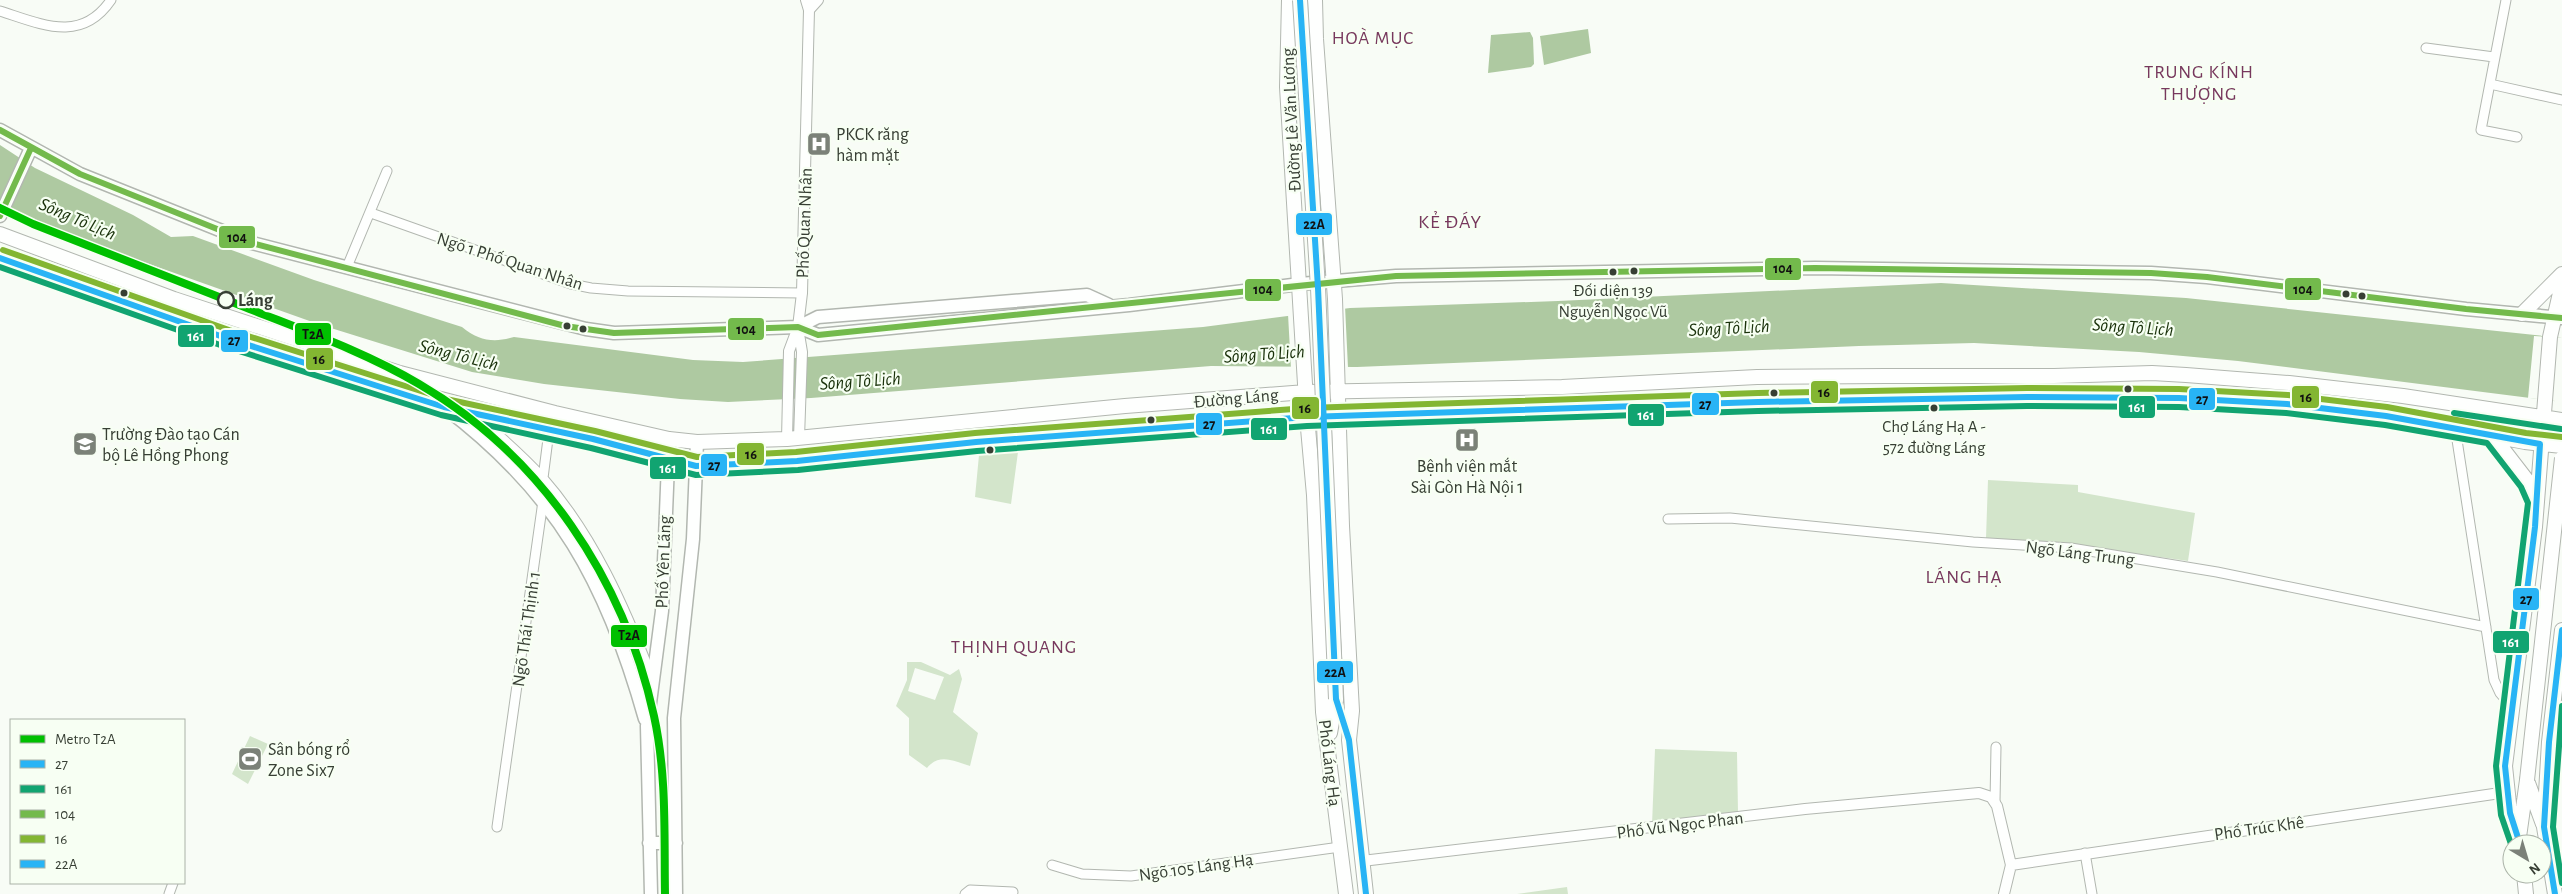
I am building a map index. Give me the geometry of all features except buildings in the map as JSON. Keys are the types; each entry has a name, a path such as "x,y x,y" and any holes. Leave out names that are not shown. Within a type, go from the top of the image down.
{"main road":[{"name":"Đường Lê Văn Lương","path":"1289,0 1287,87 1306,392"},
{"path":"1300,0 1318,288 1336,699 1328,744"},
{"name":"Đường Lê Văn Lương","path":"1315,0 1316,39 1335,299 1338,392"},
{"path":"0,130 28,153 236,238 586,329 614,333 798,327 818,317 1087,295 1112,306 1300,284 1396,276 1544,274 1686,269 1835,268 2151,272 2558,317"},
{"path":"1,213 28,153"},
{"path":"1296,214 1328,212"},
{"name":"Đường Láng","path":"0,234 174,299 408,376 458,390 669,439 696,442 926,426 1125,406 1306,392 1562,387 1757,377 2054,376 2152,373 2288,383 2375,393 2562,420"},
{"name":"Đường Láng","path":"0,258 167,317 444,407 593,439 696,466 797,461 928,447 1307,417 2036,397 2240,401 2386,416 2455,427 2540,444 2562,446"},
{"path":"2522,314 2562,274"},
{"path":"2518,834 2510,813 2506,792 2506,766 2535,526 2540,444 2550,337 2558,317 2562,284"},
{"path":"167,317 174,299"},
{"path":"1886,376 1887,400"},
{"name":"Phố Láng Hạ","path":"1306,392 1314,495 1323,712 1346,894"},
{"name":"Phố Láng Hạ","path":"1338,392 1341,495 1352,711 1349,740 1366,894"},
{"path":"444,407 462,420 519,473 543,501 590,570 606,604 631,669 647,726"},
{"path":"926,426 928,447"},
{"path":"2492,435 2529,483 2536,502"},
{"name":"Phố Yên Lãng","path":"651,894 647,726 662,611 669,439"},
{"name":"Phố Yên Lãng","path":"676,894 674,718 694,539 696,442"},
{"path":"2521,834 2562,458"},
{"path":"1314,495 1341,495"},
{"path":"2535,526 2541,518 2548,514 2562,514"},
{"path":"2544,827 2549,750 2562,630"},
{"path":"1336,699 1349,740"},
{"path":"2527,780 2544,827 2555,894"},
{"path":"649,843 676,843"}],"street":[{"path":"0,11 57,28 76,27 92,19 111,0"},
{"path":"807,5 818,0"},
{"path":"2506,0 2481,130 2517,137"},
{"name":"Phố Quan Nhân","path":"795,434 787,424 790,350 798,327 802,294 807,5"},
{"path":"2426,48 2494,57"},
{"path":"2490,84 2562,100"},
{"path":"346,267 371,213 387,171"},
{"name":"Ngõ 1 Phố Quan Nhân","path":"371,213 571,284 590,288 628,291 802,294"},
{"name":"Phố Quan Nhân","path":"795,434 802,352 798,327"},
{"path":"475,415 508,442 543,478 583,533 612,583 652,678"},
{"path":"2455,427 2494,680 2500,693 2512,708"},
{"name":"Ngõ Thái Thịnh 1","path":"497,827 543,501 543,478 549,431"},
{"name":"Ngõ Láng Trung","path":"1668,519 1730,518 1978,543 2071,548 2210,571 2486,626"},
{"path":"1996,747 1995,802 2011,865 2004,894"},
{"name":"Phố Trúc Khê","path":"2011,865 2506,792"},
{"name":"Phố Vũ Ngọc Phan","path":"1362,861 1900,800 1979,793 1987,794 1995,802"},
{"name":"Ngõ 105 Láng Hạ","path":"1052,865 1082,874 1131,876 1340,847"},
{"path":"2085,853 2092,894"},
{"path":"965,894 970,890 1013,892"}],"shaded area":[{"path":"1018,452 1011,504 975,497 979,455"},
{"path":"1988,480 2078,485 2078,492 2195,513 2188,561 2077,545 1986,538"},
{"path":"907,662 921,662 950,675 959,669 962,679 953,712 978,733 970,766 953,760 942,759 932,763 927,768 909,755 909,718 896,706 907,680","holes":["915,668 944,677 935,700 908,691"]},
{"name":"Sân bóng rổ Zone Six7","path":"250,736 268,744 248,784 232,774"},
{"path":"1655,749 1737,752 1738,812 1652,825"},
{"path":"1567,887 1568,894 1517,894"}],"water":[{"path":"1588,29 1591,53 1544,65 1540,36"},
{"path":"1530,32 1533,38 1534,64 1531,67 1488,73 1491,35"},
{"name":"Sông Tô Lịch","path":"0,145 35,168 133,215 171,237 193,236 314,280 462,327 481,338 493,340 514,337 693,360 743,362 1203,327 1350,308 1558,301 1941,283 2186,298 2562,338 2562,402 2238,361 2139,352 1974,343 1357,367 1211,366 811,398 728,402 680,399 544,384 472,372 318,324 93,244 32,221 0,204"}],"pier":[{"path":"1345,306 1348,368 1291,369 1288,314"},
{"path":"2534,336 2562,338 2562,404 2555,404 2555,401 2528,398"}],"metro line":[{"name":"T2A","path":"0,208 33,224 354,351 398,372 463,413 503,447 539,484 571,525 599,569 622,616 640,665 654,716 661,760 664,805 665,894"}],"transit line":[{"name":"22A","path":"1300,0 1318,288 1336,699 1349,740 1366,894"},
{"name":"104","path":"0,130 80,174 252,243 565,326 614,333 798,327 818,335 1396,276 1815,268 2151,273 2207,277 2466,309 2562,318"},
{"name":"104","path":"0,216 31,148"},
{"name":"16","path":"3,250 229,330 446,399 595,431 697,457 796,452 975,433 1307,408 1758,393 2027,388 2179,389 2288,395 2387,407 2526,433 2562,437"},
{"name":"27","path":"0,258 226,338 444,407 593,439 696,466 797,461 976,442 1307,417 1758,402 2027,397 2179,398 2287,404 2386,416 2540,444 2535,527 2505,766 2510,813 2517,834"},
{"name":"161","path":"0,267 223,346 441,415 591,448 696,475 798,470 977,451 1307,426 1758,411 2027,406 2179,407 2286,413 2385,425 2487,443 2521,487 2528,503 2496,766 2501,815 2508,834"},
{"name":"161","path":"2454,413 2561,429"},
{"name":"27","path":"2555,894 2544,827 2549,742 2562,630"},
{"name":"161","path":"2562,706 2553,827 2562,883"}],"place":[{"name":"PKCK răng hàm mặt","path":"819,144"},
{"name":"Đối diện 139 Nguyễn Ngọc Vũ","path":"1613,272"},
{"name":"Láng","path":"226,300"},
{"name":"Chợ Láng Hạ A - 572 đường Láng","path":"1934,408"},
{"name":"Bệnh viện mắt Sài Gòn Hà Nội 1","path":"1467,440"},
{"name":"Trường Đào tạo Cán bộ Lê Hồng Phong","path":"85,444"},
{"name":"Sân bóng rổ Zone Six7","path":"250,759"}],"district":[{"name":"HOÀ MỤC","path":"1373,37"},
{"name":"TRUNG KÍNH THƯỢNG","path":"2199,82"},
{"name":"KẺ ĐÁY","path":"1450,221"},
{"name":"LÁNG HẠ","path":"1964,576"},
{"name":"THỊNH QUANG","path":"1014,646"}]}
